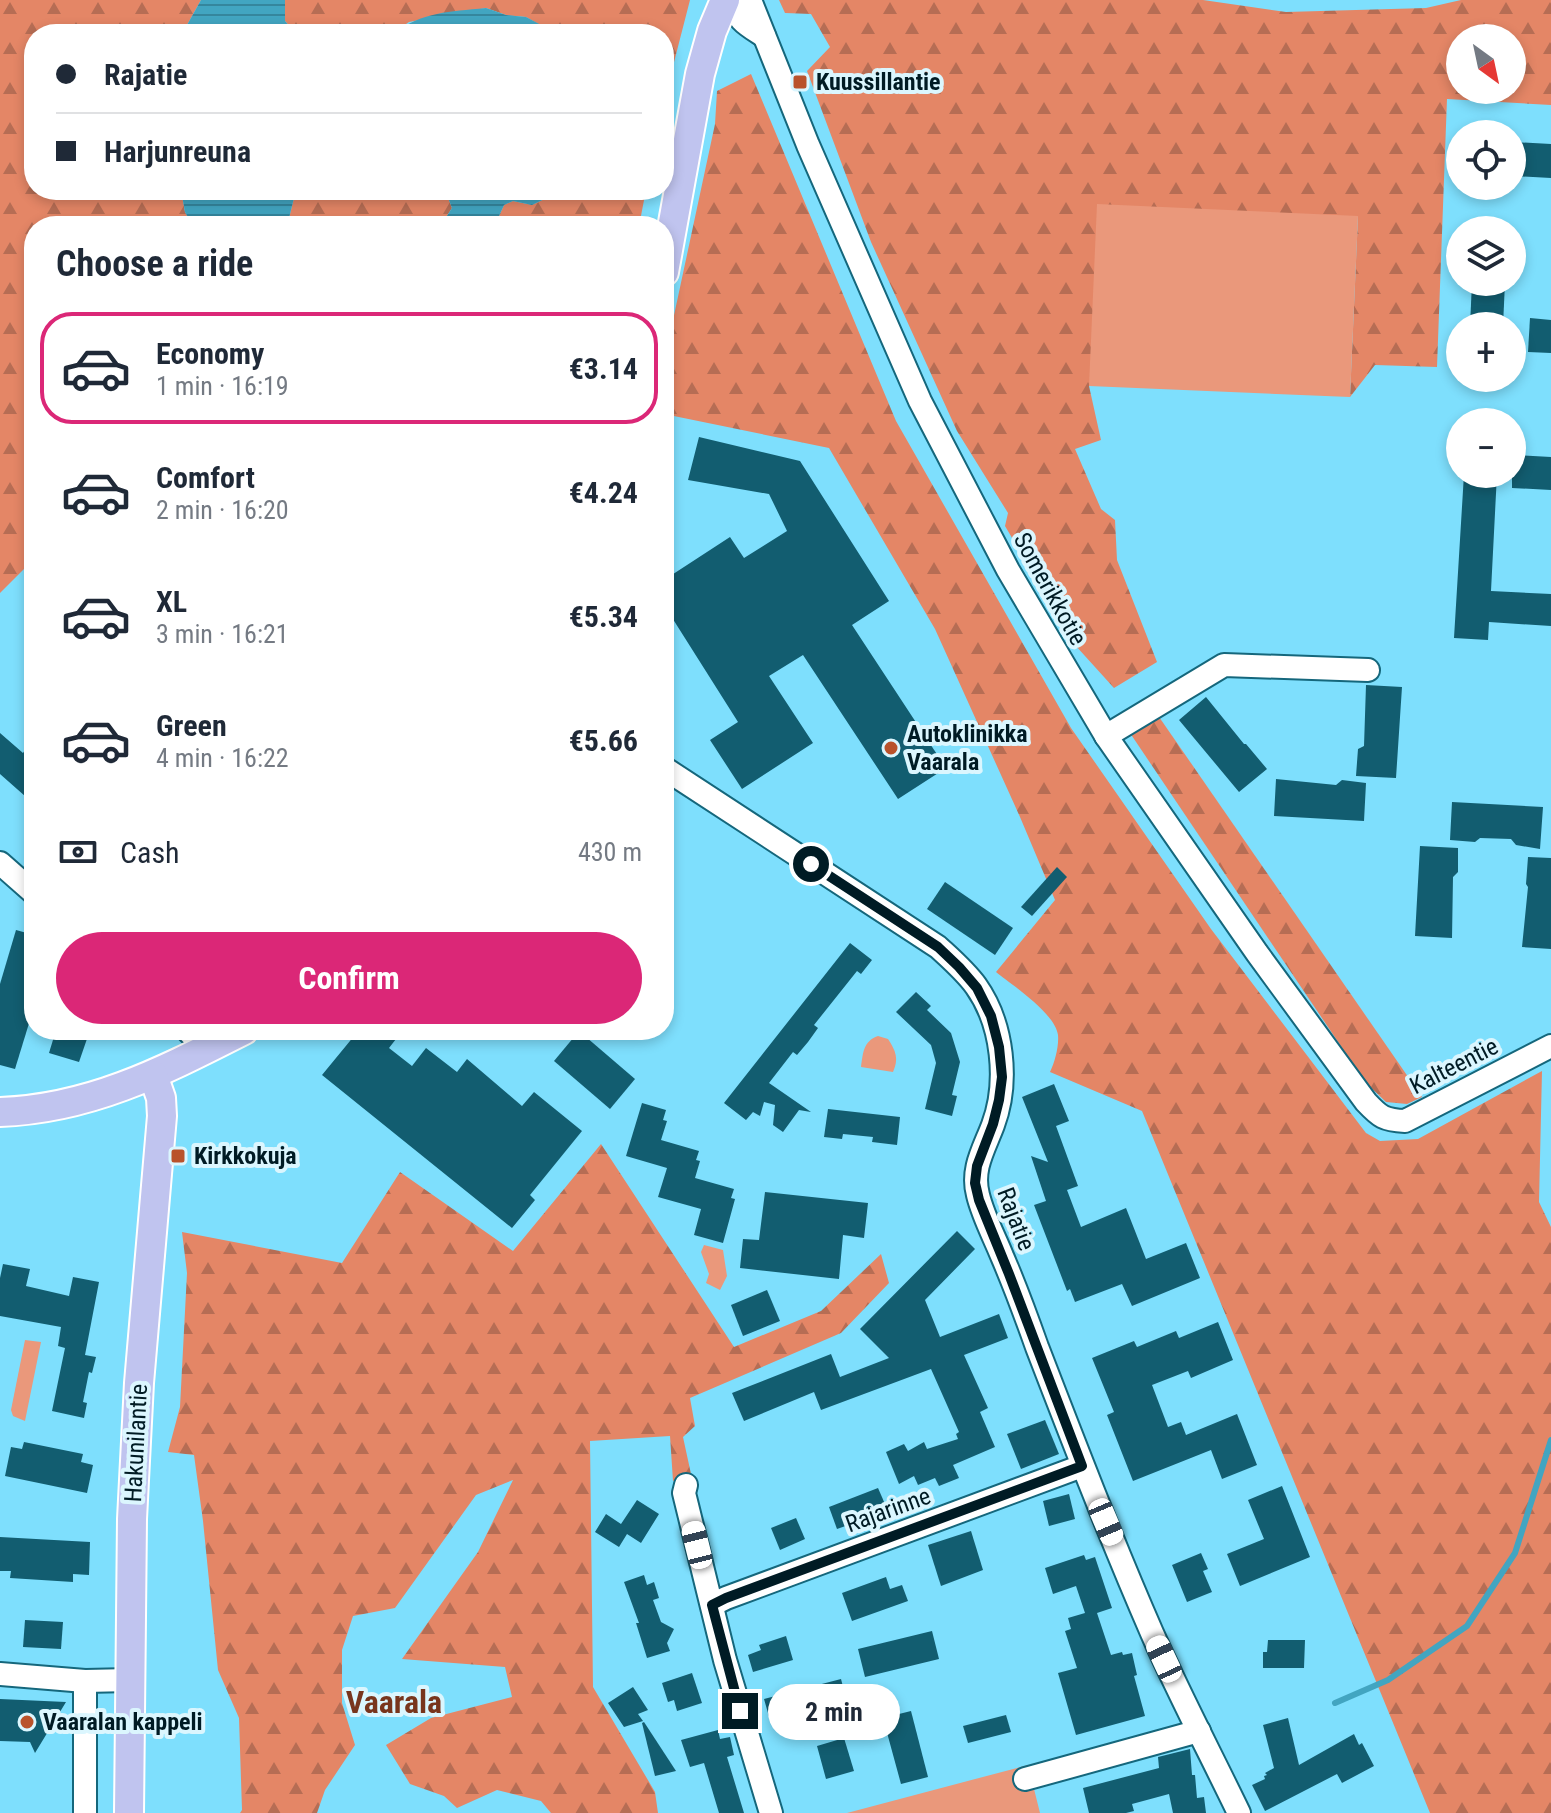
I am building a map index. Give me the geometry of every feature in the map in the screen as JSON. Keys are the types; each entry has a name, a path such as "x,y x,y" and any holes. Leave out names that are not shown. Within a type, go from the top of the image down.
{"main road":[{"path":"674,217 700,74 725,0"},
{"path":"0,1112 43,1108 115,1091 153,1075 195,1041"},
{"name":"Hakunilantie","path":"129,1813 132,1519 143,1320 162,1116 161,1098 153,1075"}],"street":[{"name":"Somerikkotie","path":"732,0 741,20 764,36"},
{"name":"Somerikkotie","path":"750,0 808,145 920,401 1008,570 1106,736 1257,953 1379,1116"},
{"path":"1106,736 1224,665 1368,670"},
{"name":"Rajatie","path":"674,775 938,947 977,988 991,1016 1002,1077 996,1112 977,1166 975,1183 979,1200 1082,1466 1153,1634 1239,1813"},
{"path":"0,863 24,884"},
{"name":"Kalteentie","path":"1379,1116 1405,1121 1551,1046"},
{"name":"Rajarinne","path":"712,1605 805,1567 1082,1466"},
{"path":"686,1485 684,1493 725,1660 771,1813"},
{"path":"0,1674 85,1681 130,1680"},
{"path":"85,1681 85,1813"},
{"path":"1025,1779 1199,1731"}],"green space":[{"path":"0,0 201,0 188,24 24,24 24,200 183,200 187,216 24,216 24,569 0,593"},
{"path":"285,0 690,0 674,62 674,24 538,24 526,17 506,15 486,8 406,24 288,24"},
{"path":"779,0 1203,0 1286,12 1426,8 1461,0 1551,0 1551,105 1526,104 1526,24 1446,24 1447,104 1437,367 1375,365 1350,397 1358,216 1089,386 1101,440 1075,449 1101,509 1115,520 1117,560 1157,662 1114,688 1075,645 1005,526 1008,513 957,431 871,242 807,71 830,47 811,14 785,13"},
{"path":"751,74 896,421 1071,728 1211,929 1366,1133 1380,1141 1418,1139 1542,1071 1539,1202 1551,1227 1551,1813 1430,1813 1142,1111 1050,1072 1058,1044 1055,1027 1032,1000 996,972 1055,900 935,629 829,448 674,416 674,315 715,124 717,91"},
{"path":"294,200 449,200 452,208 447,216 290,216"},
{"path":"542,200 644,200 641,216 499,216 504,205 513,201 532,205"},
{"path":"1157,714 1422,1097 1407,1104 1386,1102 1365,1082 1130,733"},
{"path":"601,1144 734,1347 821,1311 881,1254 889,1283 841,1333 690,1398 695,1426 683,1437 691,1474 673,1481 670,1436 590,1441 593,1687 655,1792 658,1813 551,1813 541,1801 497,1790 457,1808 444,1796 410,1784 386,1745 431,1718 512,1697 505,1667 402,1659 478,1552 513,1480 476,1495 395,1608 353,1616 342,1650 342,1703 355,1745 325,1790 317,1813 240,1813 239,1718 218,1670 194,1455 168,1452 180,1407 187,1273 182,1232 342,1263 400,1172 513,1251"}],"shaded area":[{"path":"1097,204 1358,216 1350,397 1089,386"},
{"path":"878,1036 888,1039 895,1051 893,1072 861,1067 867,1045"},
{"path":"704,1245 723,1250 727,1276 720,1290 706,1283 709,1274 701,1252"},
{"path":"25,1340 41,1342 25,1421 13,1416 11,1410"},
{"path":"1028,1765 1040,1813 847,1813"}],"water":[{"path":"201,0 285,0 288,24 188,24"},
{"path":"486,8 506,15 526,17 539,24 408,24 448,12"},
{"path":"183,200 294,200 290,216 187,216"},
{"path":"449,200 542,200 532,205 513,201 504,205 499,216 447,216 452,208"}],"building":[{"path":"1526,143 1551,144 1551,178 1526,177"},
{"path":"1471,296 1504,296 1504,312 1471,312"},
{"path":"1530,318 1551,320 1551,353 1528,352"},
{"path":"699,437 800,461 889,601 852,625 946,768 898,799 803,655 769,676 813,743 742,789 710,740 738,722 674,621 674,573 730,537 744,558 787,531 769,494 688,480"},
{"path":"1526,456 1551,457 1551,490 1512,488 1526,488"},
{"path":"1463,488 1496,488 1491,591 1551,594 1551,626 1489,622 1488,640 1454,638"},
{"path":"1366,685 1402,687 1396,778 1356,776 1358,749 1364,746"},
{"path":"1206,697 1267,769 1239,792 1179,720"},
{"path":"0,733 24,752 24,795 0,774"},
{"path":"1276,779 1336,785 1342,780 1366,783 1364,821 1274,816"},
{"path":"1452,802 1543,807 1540,849 1516,845 1511,839 1480,838 1475,842 1450,840"},
{"path":"1420,846 1458,848 1458,872 1453,877 1452,938 1415,936"},
{"path":"1528,857 1551,858 1551,949 1522,947"},
{"path":"1057,867 1067,877 1032,916 1021,907"},
{"path":"945,882 1013,928 995,955 927,909"},
{"path":"16,930 24,932 24,1040 15,1069 0,1065 0,984"},
{"path":"850,943 872,960 861,974 857,971 814,1025 818,1028 808,1042 797,1055 793,1052 769,1083 811,1112 799,1110 783,1132 773,1125 775,1105 764,1102 760,1116 753,1112 746,1120 724,1103"},
{"path":"916,992 931,1006 927,1010 951,1033 960,1062 952,1095 957,1096 952,1116 925,1109 936,1063 931,1045 896,1012"},
{"path":"53,1040 87,1040 79,1062 49,1053"},
{"path":"351,1040 395,1040 389,1048 412,1066 426,1048 457,1072 467,1059 522,1106 534,1092 582,1131 530,1195 535,1200 512,1228 322,1075"},
{"path":"572,1040 590,1040 635,1079 610,1109 554,1061"},
{"path":"1054,1084 1069,1121 1056,1126 1078,1186 1067,1190 1081,1227 1126,1208 1146,1259 1186,1243 1200,1278 1132,1306 1122,1284 1075,1302 1070,1289 1067,1291 1034,1205 1046,1201 1031,1156 1048,1162 1022,1097"},
{"path":"642,1103 666,1110 663,1120 667,1121 661,1140 699,1151 696,1160 700,1161 695,1178 734,1189 731,1198 735,1199 723,1243 694,1235 701,1209 658,1197 667,1168 626,1156"},
{"path":"828,1109 900,1117 897,1145 872,1142 873,1137 843,1134 842,1139 824,1137"},
{"path":"765,1192 868,1203 864,1238 843,1235 839,1279 740,1268 743,1239 759,1240"},
{"path":"957,1231 975,1249 925,1300 940,1337 999,1314 1008,1338 964,1355 988,1408 980,1412 995,1447 953,1465 959,1478 939,1486 935,1478 918,1485 914,1476 899,1484 886,1452 904,1444 908,1451 924,1442 927,1449 958,1439 956,1434 959,1432 931,1369 821,1410 814,1392 744,1421 732,1393 831,1354 840,1377 889,1358 860,1329"},
{"path":"3,1264 30,1269 26,1286 69,1296 73,1277 99,1282 85,1355 96,1357 92,1373 89,1372 83,1402 87,1403 84,1418 52,1411 65,1348 58,1346 61,1327 0,1316"},
{"path":"767,1290 780,1321 743,1336 731,1305"},
{"path":"1218,1322 1233,1360 1191,1378 1188,1371 1152,1385 1168,1427 1181,1422 1186,1435 1237,1414 1257,1465 1222,1479 1211,1450 1133,1481 1107,1415 1114,1412 1092,1358 1134,1341 1137,1347 1176,1331 1179,1338"},
{"path":"1045,1420 1059,1454 1021,1469 1007,1434"},
{"path":"24,1442 83,1454 81,1462 93,1465 87,1493 5,1476 11,1447 22,1449"},
{"path":"1282,1486 1310,1557 1240,1586 1227,1554 1264,1539 1248,1500"},
{"path":"878,1488 888,1511 837,1529 829,1507"},
{"path":"1069,1494 1075,1519 1049,1526 1043,1501"},
{"path":"637,1500 659,1514 641,1543 627,1534 619,1547 595,1532 606,1514 621,1524"},
{"path":"796,1518 805,1539 780,1550 771,1528"},
{"path":"971,1531 983,1570 941,1586 928,1545"},
{"path":"0,1537 90,1542 89,1575 73,1574 73,1582 10,1578 11,1571 0,1571"},
{"path":"1201,1553 1208,1569 1203,1571 1212,1592 1187,1602 1172,1565"},
{"path":"1084,1555 1086,1560 1095,1557 1112,1608 1097,1613 1111,1655 1132,1653 1137,1675 1134,1676 1145,1716 1076,1735 1058,1673 1077,1668 1065,1631 1071,1629 1068,1618 1085,1613 1076,1586 1053,1594 1045,1568"},
{"path":"644,1575 647,1585 654,1582 659,1598 653,1600 661,1622 674,1629 667,1643 670,1651 647,1658 636,1623 639,1623 624,1582"},
{"path":"886,1577 890,1589 902,1585 908,1601 852,1621 842,1593"},
{"path":"25,1620 63,1622 61,1649 23,1647"},
{"path":"932,1631 939,1659 865,1677 858,1649"},
{"path":"786,1636 793,1660 753,1672 748,1655 761,1650 759,1645"},
{"path":"1268,1640 1305,1640 1304,1668 1263,1668 1263,1652 1267,1652"},
{"path":"692,1673 702,1703 677,1711 674,1700 668,1702 662,1683"},
{"path":"841,1679 848,1706 783,1723 781,1717 770,1720 764,1699"},
{"path":"633,1687 648,1710 638,1714 643,1721 624,1727 608,1703"},
{"name":"Vaaralan kappeli","path":"0,1699 66,1702 35,1753 30,1742 0,1741"},
{"path":"911,1711 928,1777 901,1784 883,1718"},
{"path":"1006,1715 1011,1732 968,1743 963,1726"},
{"path":"1288,1718 1299,1765 1354,1734 1374,1766 1342,1783 1337,1774 1265,1811 1252,1785 1265,1779 1265,1773 1274,1768 1263,1725"},
{"path":"644,1722 676,1771 655,1776"},
{"path":"718,1730 720,1739 730,1737 734,1755 727,1757 744,1813 719,1813 704,1763 690,1767 681,1740"},
{"path":"844,1738 854,1771 826,1779 817,1746"},
{"path":"1190,1749 1197,1798 1204,1797 1206,1813 1173,1813 1169,1794 1132,1804 1134,1811 1126,1813 1089,1813 1083,1788 1159,1768 1158,1757"}],"waterway":[{"path":"1335,1703 1388,1680 1467,1626 1515,1553 1551,1440"}],"place":[{"name":"Kuussillantie","path":"800,82"},
{"name":"Autoklinikka Vaarala","path":"891,748"},
{"name":"Kirkkokuja","path":"178,1156"},
{"name":"Vaaralan kappeli","path":"27,1722"}],"district":[{"name":"Vaarala","path":"394,1702"}],"route":[{"path":"740,1711 712,1605 819,1562 1082,1466 975,1183 977,1166 993,1124 1002,1077 991,1016 977,988 938,947 811,864"}]}
